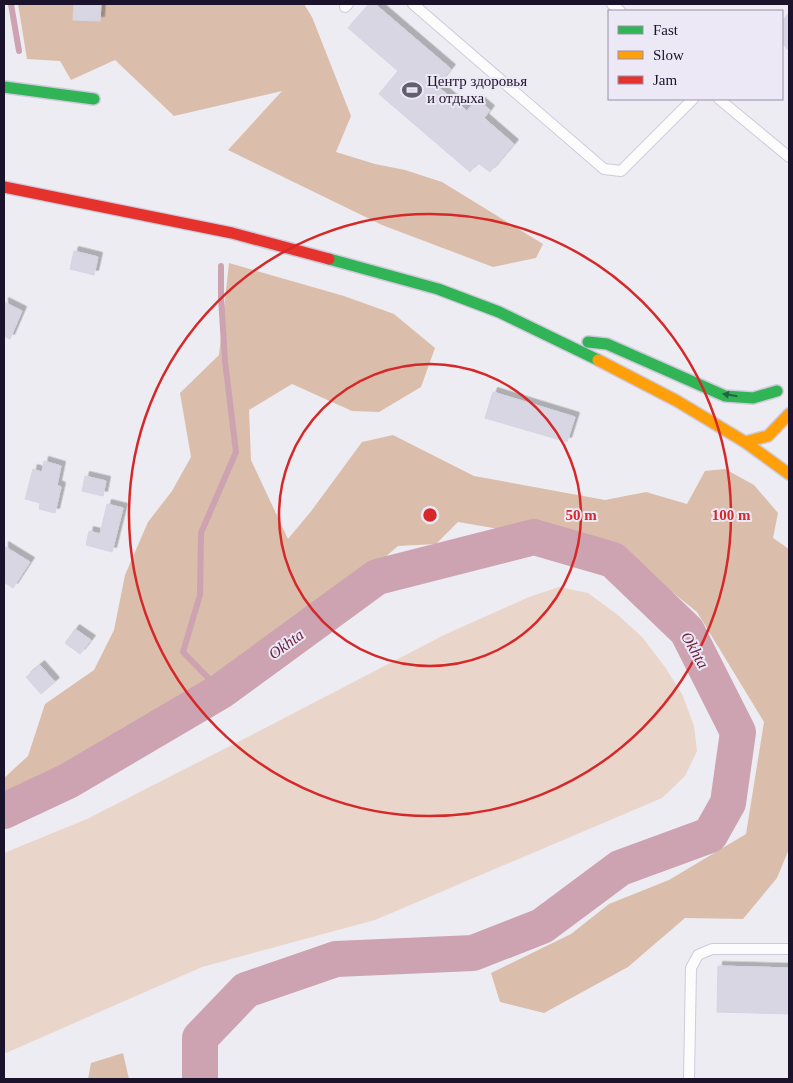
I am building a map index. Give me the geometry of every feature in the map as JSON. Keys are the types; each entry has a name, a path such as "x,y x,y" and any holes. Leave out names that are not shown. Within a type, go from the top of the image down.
{"main road":[{"path":"4,87 94,99"},
{"path":"4,187 232,233 438,288 498,312 554,338 677,401 745,442 789,474"},
{"path":"554,338 607,344 725,396 753,398 777,391 755,411"},
{"path":"745,442 768,436 789,414"},
{"path":"745,442 747,426"}],"lane":[{"path":"413,4 604,169 621,171 692,100"},
{"path":"720,100 789,156"},
{"path":"689,1079 691,968 698,955 712,949 789,949"}],"shaded area":[{"path":"18,4 304,4 312,17 351,116 336,152 442,182 543,244 536,258 493,267 382,225 228,150 282,91 174,116 115,60 71,80 60,61 27,59"},
{"path":"229,263 344,296 394,314 435,348 421,387 379,412 352,411 292,384 249,410 251,460 288,539 362,442 393,435 474,476 605,500 646,492 687,504 705,471 725,469 754,485 778,513 773,538 789,549 789,849 777,878 743,919 685,918 628,967 544,1013 500,1002 491,973 571,934 609,904 669,880 746,834 764,722 697,612 620,550 548,529 499,529 458,522 436,544 398,546 362,577 234,677 81,767 4,798 4,778 28,756 45,704 94,670 114,630 125,575 148,522 172,491 191,457 180,393 219,355"},
{"path":"559,587 588,593 618,615 642,637 665,667 682,694 694,726 697,751 685,776 662,798 375,920 202,967 6,1053 4,1051 4,853 87,819 444,635 529,597"},
{"path":"123,1053 129,1079 88,1079 91,1063"}],"building":[{"path":"74,4 101,4 100,21 73,20"},
{"name":"Центр здоровья и отдыха","path":"369,4 375,4 451,69 437,86 467,111 477,99 490,110 484,118 514,144 490,172 478,163 470,172 379,94 398,71 348,28"},
{"path":"789,13 789,51 783,44 783,20"},
{"path":"74,251 98,257 94,275 70,269"},
{"path":"4,302 22,311 10,339 4,336"},
{"path":"493,392 575,417 567,442 485,418"},
{"path":"44,461 61,466 57,485 61,487 55,513 39,509 40,503 25,499 33,469 42,472"},
{"path":"85,476 106,481 103,496 82,491"},
{"path":"107,504 123,508 112,552 86,545 89,531 100,534"},
{"path":"4,546 30,562 13,588 4,582"},
{"path":"75,629 91,640 80,654 65,643"},
{"path":"40,665 55,682 41,694 26,677"},
{"path":"718,966 789,968 789,1014 717,1012"}],"waterway":[{"path":"11,4 19,51"},
{"path":"221,266 225,361 236,452 201,533 200,595 183,652 221,691"},
{"name":"Okhta","path":"4,811 68,781 221,691 377,577 534,537 613,560 687,631 738,732 728,803 710,835 620,868 542,926 473,953 336,959 246,990 200,1038 200,1079"}],"traffic: fast":[{"path":"4,87 94,99"},
{"path":"329,259 438,289 499,312 598,360"},
{"path":"588,342 607,344 725,396 753,398 777,391"}],"traffic: slow":[{"path":"598,360 677,401 745,442 789,474"},
{"path":"745,442 768,436 789,414"}],"traffic: jam":[{"path":"4,187 232,233 329,259"}],"place":[{"name":"Центр здоровья и отдыха","path":"412,90"}]}
